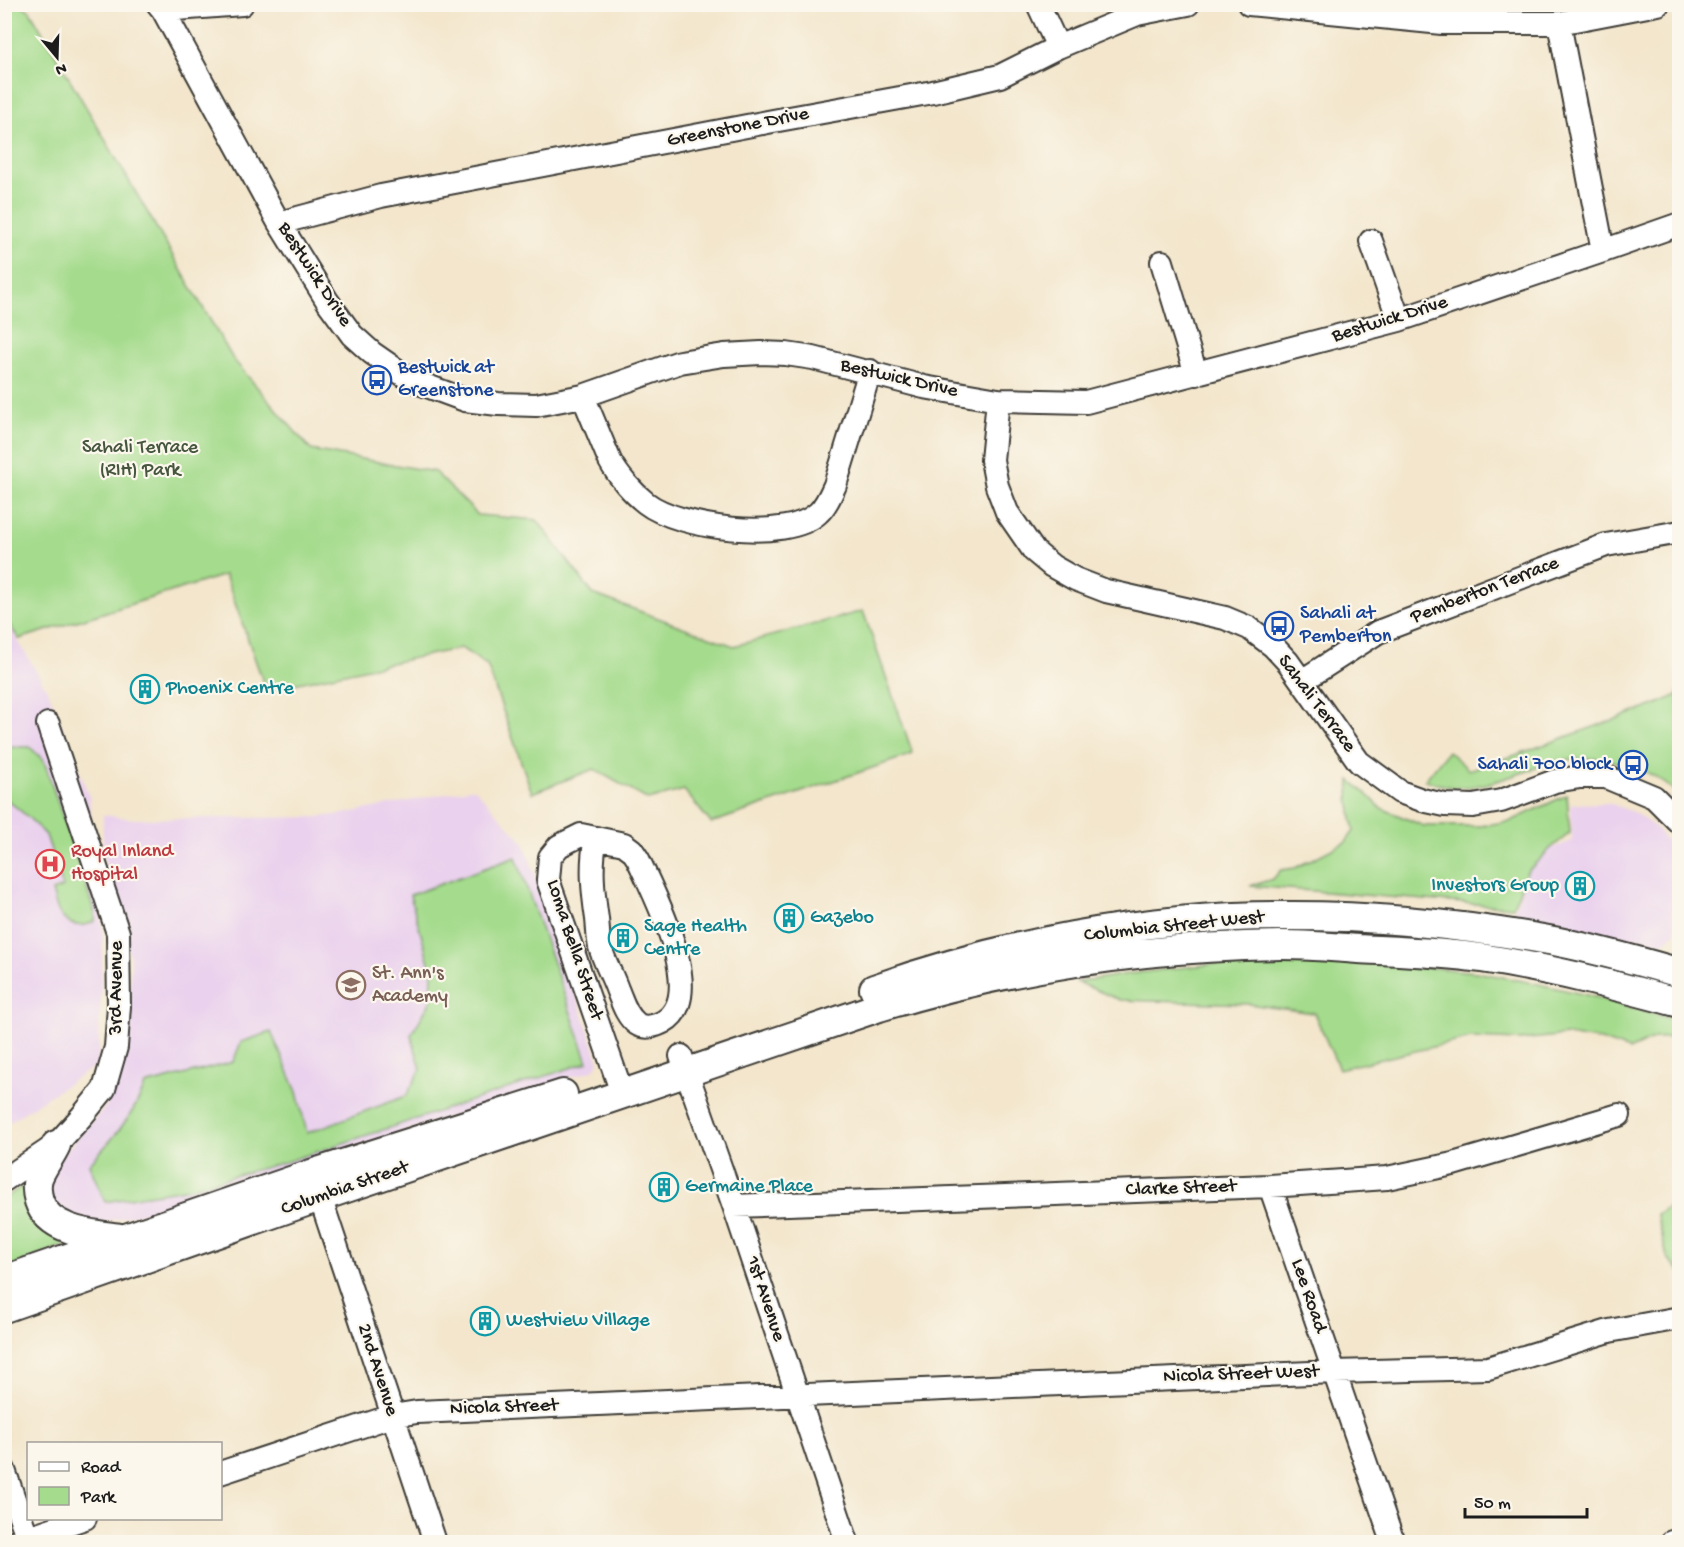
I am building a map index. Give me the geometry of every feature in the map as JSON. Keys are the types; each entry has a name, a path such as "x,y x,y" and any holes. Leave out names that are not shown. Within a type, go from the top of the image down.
{"main road":[{"name":"Columbia Street West","path":"684,1064 924,972 964,960 1109,931 1195,920 1278,916 1423,923 1545,939 1680,973"},
{"name":"Columbia Street West","path":"684,1064 970,981 1113,956 1198,948 1284,945 1410,951 1478,958 1678,997"},
{"name":"Columbia Street","path":"4,1280 343,1163 619,1085 684,1064"},
{"name":"Columbia Street","path":"4,1308 320,1197 619,1085"},
{"path":"56,1145 37,1179 37,1194 41,1207 67,1228 86,1234 125,1238"}],"street":[{"path":"160,7 242,4"},
{"path":"1038,4 1058,47"},
{"name":"Greenstone Drive","path":"279,223 381,196 933,92 1000,76 1058,47 1137,14 1188,4"},
{"path":"1249,4 1442,23 1559,23 1658,4"},
{"name":"Bestwick Drive","path":"160,7 279,223 327,302 352,335 386,364 411,380 465,400 536,405 583,396 680,362 724,355 786,354 870,371 924,387 998,400 1086,402 1399,320 1680,224"},
{"path":"1559,23 1603,251"},
{"path":"1371,242 1399,320"},
{"path":"1162,262 1196,374"},
{"path":"583,396 615,470 646,503 674,517 729,528 764,530 799,524 818,513 830,496 836,486 870,371"},
{"name":"Sahali Terrace","path":"998,400 992,460 997,486 1007,512 1034,551 1052,566 1075,579 1106,591 1225,618 1249,628 1273,646 1288,662 1359,762 1400,792 1445,805 1473,807 1501,801 1555,781 1580,777 1606,777 1654,796 1680,823"},
{"name":"Pemberton Terrace","path":"1302,681 1378,632 1606,545 1680,532"},
{"name":"3rd Avenue","path":"4,1180 56,1145 104,1089 116,1047 119,1006 118,933 48,724"},
{"name":"Loma Bella Street","path":"596,838 593,854 593,893 600,946 630,1017 641,1025 656,1025 673,1015 681,996 680,971 666,922 632,850 624,844 596,838 581,835 559,846 550,857 548,880 619,1085"},
{"name":"1st Avenue","path":"684,1064 847,1542"},
{"name":"Clarke Street","path":"734,1206 1270,1186 1387,1178 1453,1164 1619,1115"},
{"name":"Lee Road","path":"1270,1186 1393,1542"},
{"name":"2nd Avenue","path":"320,1197 435,1542"},
{"name":"Nicola Street West","path":"797,1395 1334,1372 1488,1368 1609,1331 1680,1318"},
{"name":"Nicola Street","path":"222,1472 392,1416 417,1412 797,1395"},
{"path":"4,1470 23,1541 80,1520"},
{"path":"1671,1542 1680,1540"}],"shaded area":[{"name":"Royal Inland Hospital","path":"4,617 49,693 89,796 103,932 98,1064 5,1125"},
{"name":"St. Ann's Academy","path":"475,789 524,843 599,1062 593,1070 183,1204 84,1226 45,1198 56,1162 107,1105 128,1042 131,961 103,856 103,815 134,819 319,817"},
{"path":"1609,803 1633,812 1655,827 1675,852 1679,866 1680,903 1675,934 1653,949 1513,915 1527,872 1550,849 1572,841 1571,804"}],"green space":[{"name":"Sahali Terrace (RIH) Park","path":"4,5 22,5 30,11 233,359 311,450 435,472 478,515 537,520 593,594 734,646 863,611 913,754 711,823 684,790 648,800 594,769 532,793 487,665 461,648 266,690 225,575 19,639 4,617"},
{"path":"1679,688 1679,796 1654,776 1607,760 1574,759 1552,762 1483,785 1452,787 1425,780 1448,751 1469,770 1655,705 1678,695"},
{"path":"5,747 30,747 44,761 95,913 95,921 86,925 71,924 59,912 52,891 63,887 46,835 5,798"},
{"path":"1350,780 1381,808 1424,826 1480,826 1511,821 1567,795 1570,833 1527,872 1513,907 1250,886 1273,879 1281,870 1295,868 1346,842 1354,831 1349,799"},
{"path":"516,857 588,1062 289,1161 190,1188 105,1202 89,1164 128,1118 145,1085 233,1062 241,1042 271,1032 297,1092 307,1133 406,1096 421,1069 411,1035 431,1001 432,973 410,895"},
{"path":"1364,959 1476,972 1591,996 1679,1021 1679,1037 1655,1038 1629,1050 1603,1041 1567,1035 1520,1040 1471,1038 1339,1069 1314,1013 1248,1004 1120,1000 1077,982 1222,963"},
{"path":"29,1181 80,1239 5,1269 4,1199"},
{"path":"1679,1200 1679,1271 1667,1257 1657,1215"}],"place":[{"name":"Bestwick at Greenstone","path":"377,380"},
{"name":"Sahali at Pemberton","path":"1279,626"},
{"name":"Phoenix Centre","path":"145,689"},
{"name":"Sahali 700 block","path":"1633,765"},
{"name":"Royal Inland Hospital","path":"50,864"},
{"name":"Investors Group","path":"1580,886"},
{"name":"Gazebo","path":"789,918"},
{"name":"Sage Health Centre","path":"623,938"},
{"name":"St. Ann's Academy","path":"351,985"},
{"name":"Germaine Place","path":"664,1187"},
{"name":"Westview Village","path":"485,1321"}]}
